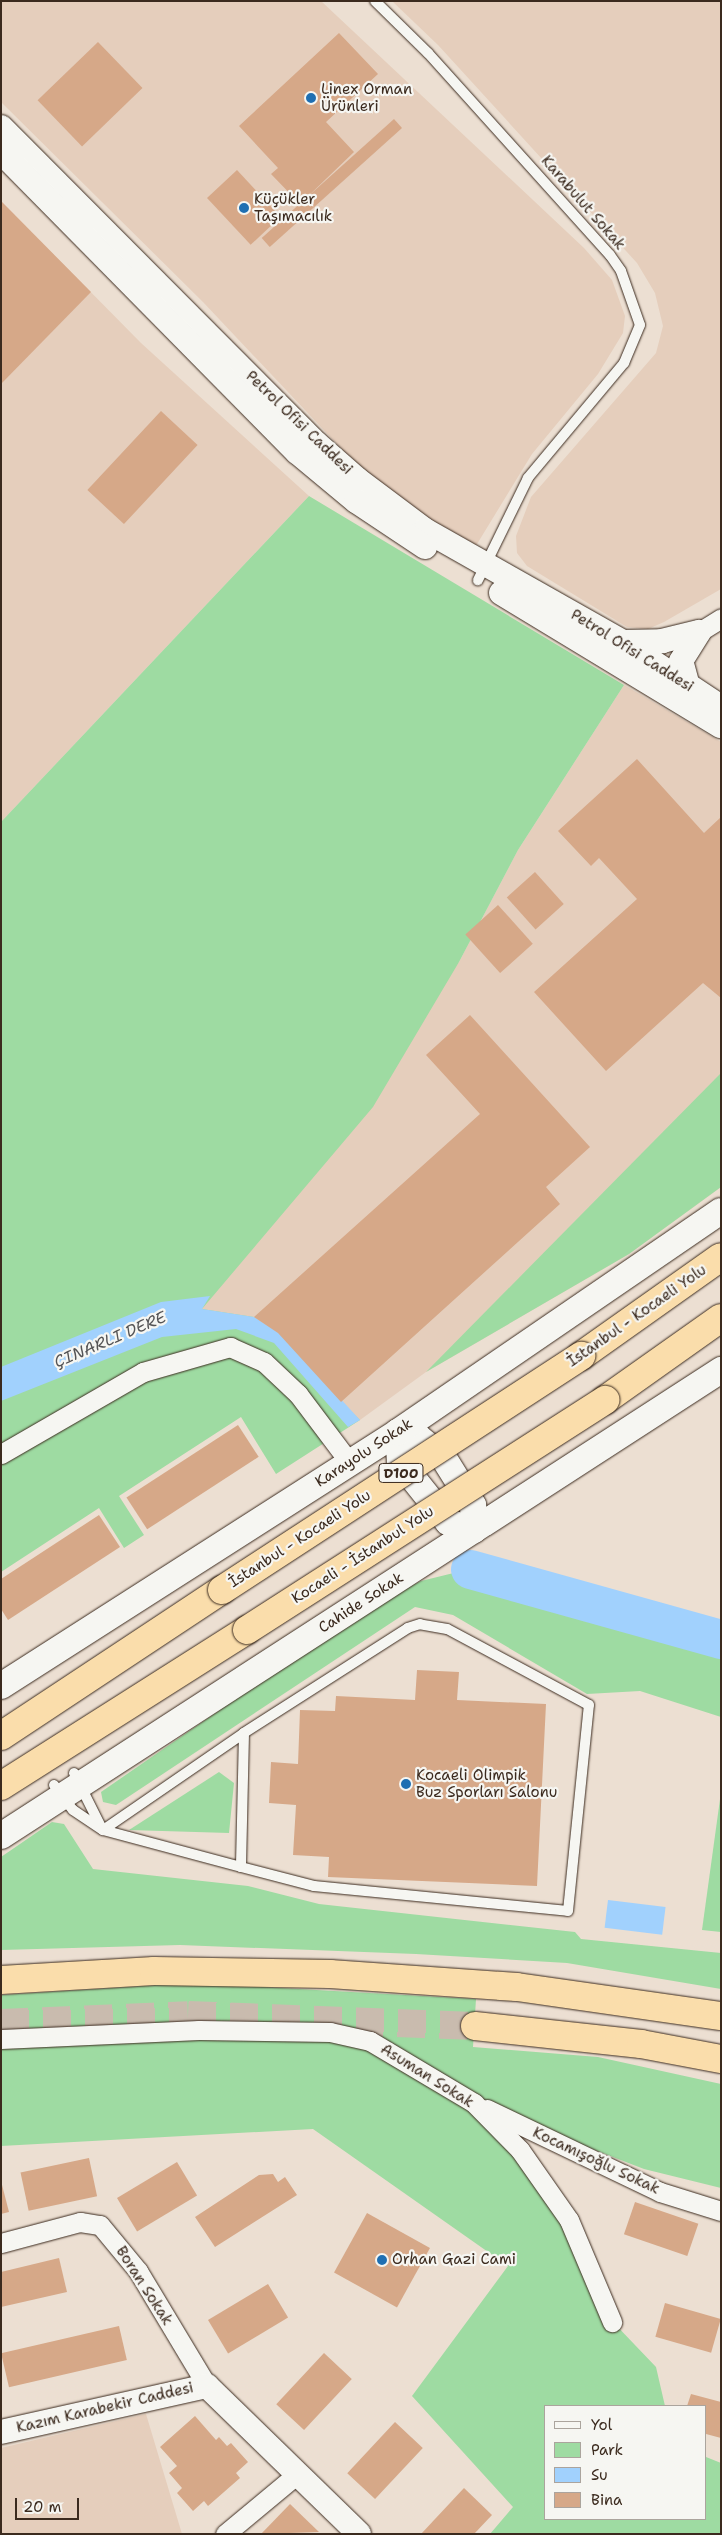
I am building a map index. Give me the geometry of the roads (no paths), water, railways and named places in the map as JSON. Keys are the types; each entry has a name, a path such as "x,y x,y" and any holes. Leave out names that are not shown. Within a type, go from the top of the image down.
{"highway":[{"name":"İstanbul - Kocaeli Yolu","path":"1,1736 581,1356 721,1257"},
{"name":"Kocaeli - İstanbul Yolu","path":"1,1786 605,1400 721,1318"},
{"path":"1,1980 154,1971 330,1974 517,1987 721,2016"},
{"path":"475,2026 640,2044 721,2059"}],"main road":[{"name":"Karayolu Sokak","path":"1,1686 398,1432 721,1211"},
{"name":"Cahide Sokak","path":"1,1836 67,1785 466,1521 721,1358"},
{"name":"Cahide Sokak","path":"1,1818 67,1785 466,1521 721,1370"},
{"path":"425,1414 429,1443"},
{"path":"400,1462 398,1432 429,1443 448,1463 466,1521"},
{"path":"375,1446 400,1462 466,1521"}],"street":[{"name":"Petrol Ofisi Caddesi","path":"1,127 316,443 481,572"},
{"name":"Petrol Ofisi Caddesi","path":"1,152 297,452 396,529 481,572 617,649 717,715"},
{"path":"617,649 650,660 721,618"},
{"path":"617,649 699,632"},
{"path":"699,632 680,661 684,683 717,715"},
{"path":"699,632 690,647 690,659 694,673 717,715"},
{"name":"Petrol Ofisi Caddesi","path":"650,660 684,683"},
{"path":"1,1454 143,1372 230,1347 264,1362 292,1388 350,1463"},
{"name":"Asuman Sokak","path":"1,2039 199,2030 330,2032 370,2041 474,2103 520,2150 570,2220 612,2322"},
{"name":"Kocamışoğlu Sokak","path":"474,2103 660,2192 721,2211"},
{"name":"Boran Sokak","path":"1,2243 80,2222 100,2225 138,2271 207,2386"},
{"name":"Kazım Karabekir Caddesi","path":"1,2432 207,2386 356,2533"},
{"path":"225,2534 296,2475"}],"lane":[{"name":"Karabulut Sokak","path":"375,1 428,53 610,255 638,315 640,325 633,348 528,478 481,572"},
{"path":"67,1785 73,1810 102,1830 314,1886 568,1911 589,1706 447,1629 420,1624 396,1635 244,1733 102,1830"},
{"path":"241,1867 244,1733"},
{"path":"67,1785 102,1830"}],"water":[{"name":"ÇINARLI DERE","path":"210,1296 202,1309 254,1317 281,1334 360,1420 348,1427 274,1343 236,1329 162,1337 1,1401 1,1367 161,1302"},
{"path":"608,1900 666,1907 662,1935 605,1928"}],"waterway":[{"path":"470,1569 721,1639"}],"tunnel":[{"path":"1,2023 188,2015 475,2026"}],"place":[{"name":"Linex Orman Ürünleri","path":"311,98"},
{"name":"Küçükler Taşımacılık","path":"244,208"},
{"name":"Kocaeli Olimpik Buz Sporları Salonu","path":"406,1784"},
{"name":"Orhan Gazi Cami","path":"382,2260"}]}
